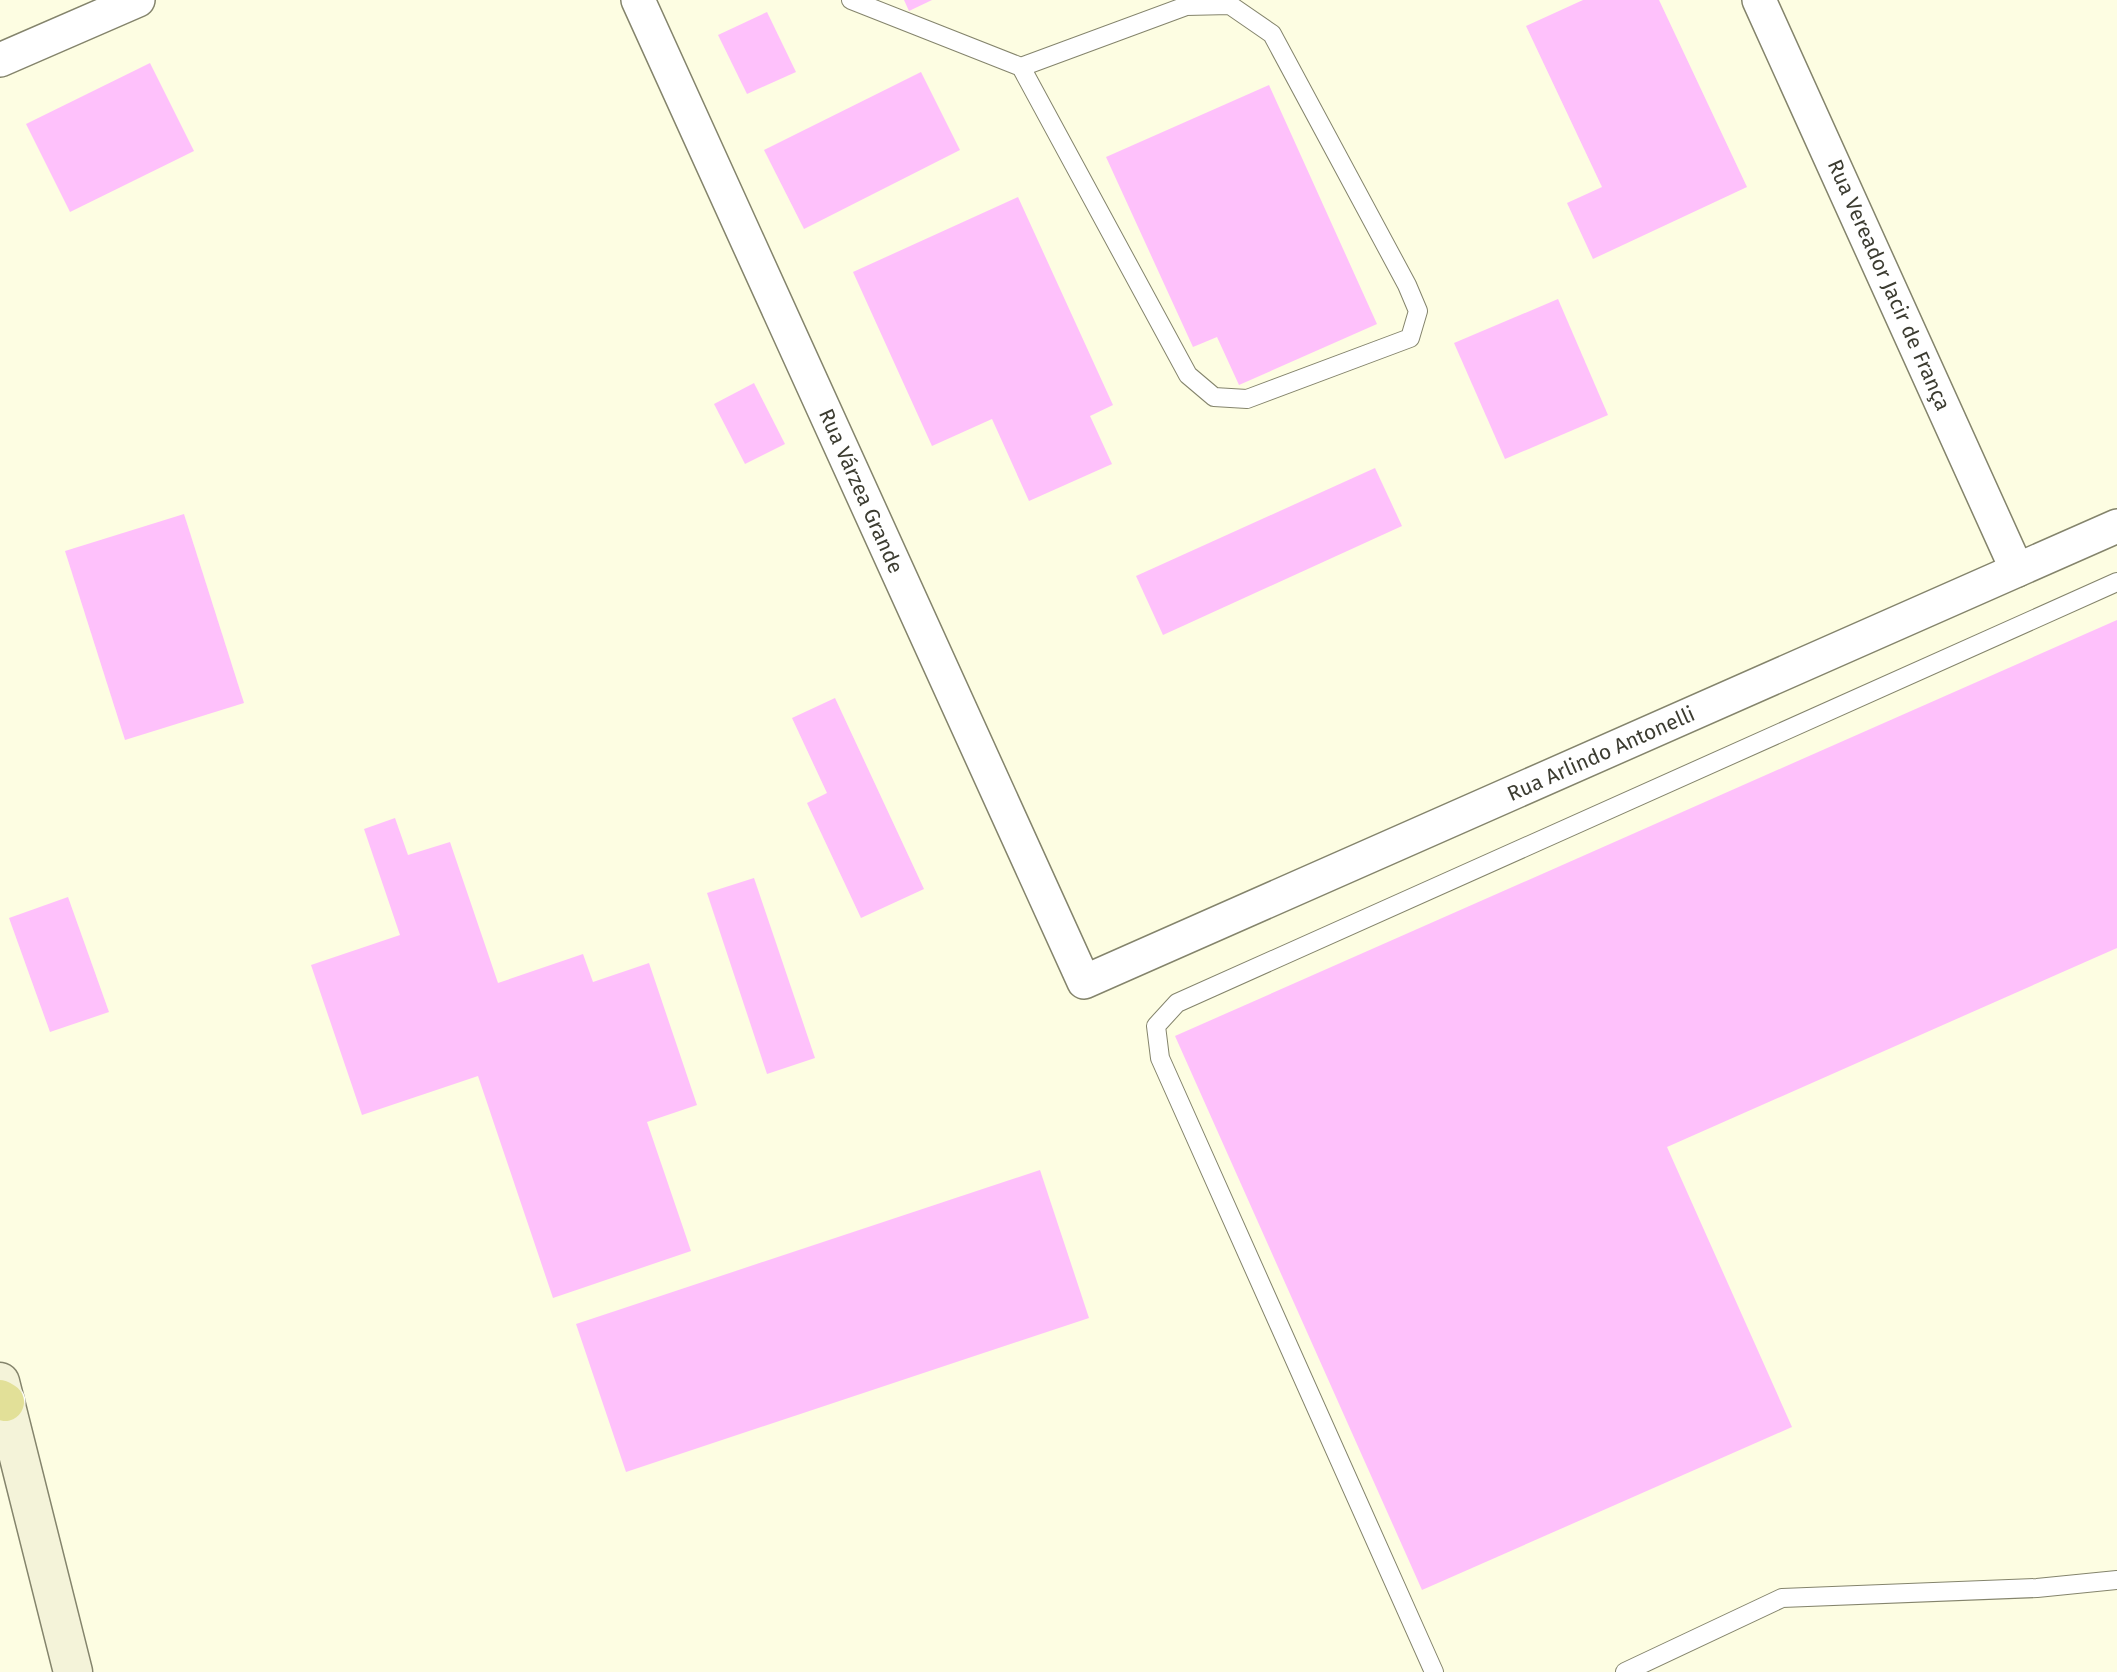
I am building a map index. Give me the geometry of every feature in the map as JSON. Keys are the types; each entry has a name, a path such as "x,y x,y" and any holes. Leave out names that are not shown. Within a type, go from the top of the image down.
{"main road":[{"path":"2,1395 73,1672"}],"street":[{"path":"0,60 138,0"},
{"name":"Rua Várzea Grande","path":"638,0 1084,982"},
{"name":"Rua Vereador Jacir de França","path":"1759,0 2017,570"},
{"name":"Rua Arlindo Antonelli","path":"1084,982 2117,526"}],"lane":[{"path":"851,0 1021,67 1188,375 1214,397 1247,399 1410,338 1419,311 1272,34 1230,5 1186,5 1021,67"},
{"path":"1434,1672 1160,1058 1156,1026 1177,1003 2117,582"},
{"path":"1625,1672 1782,1598 2038,1588 2117,1580"}],"building":[{"path":"904,0 932,0 909,11"},
{"path":"1583,0 1659,0 1747,187 1593,259 1567,203 1602,187 1526,26"},
{"path":"767,12 796,72 747,94 718,35"},
{"path":"150,63 194,151 70,212 26,124"},
{"path":"921,72 960,150 804,229 764,150"},
{"path":"1269,85 1377,324 1239,385 1217,337 1193,347 1106,157"},
{"path":"1018,197 1113,405 1090,416 1112,464 1029,501 992,419 932,446 853,272"},
{"path":"1558,299 1608,415 1505,459 1454,343"},
{"path":"754,383 785,444 745,464 714,404"},
{"path":"1375,468 1402,526 1163,635 1136,576"},
{"path":"184,514 244,703 125,740 65,551"},
{"path":"2117,620 2117,948 1667,1147 1792,1427 1422,1590 1175,1036"},
{"path":"835,698 924,889 861,918 807,803 827,793 792,718"},
{"path":"395,818 408,855 450,842 498,983 583,954 593,982 649,963 697,1105 647,1122 691,1251 553,1298 478,1076 362,1115 311,965 400,935 364,829"},
{"path":"754,878 815,1058 767,1074 707,893"},
{"path":"68,897 109,1012 50,1032 9,918"},
{"path":"1040,1170 1089,1318 626,1472 576,1324"}]}
